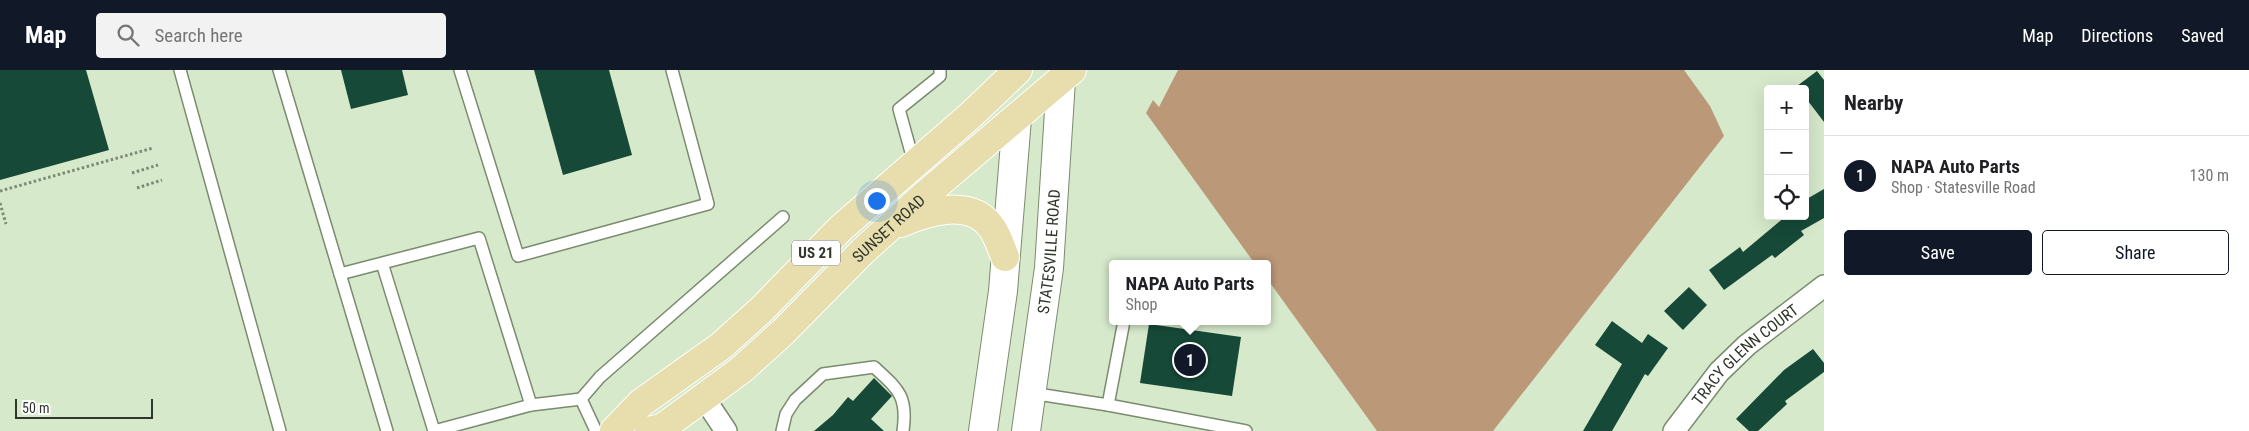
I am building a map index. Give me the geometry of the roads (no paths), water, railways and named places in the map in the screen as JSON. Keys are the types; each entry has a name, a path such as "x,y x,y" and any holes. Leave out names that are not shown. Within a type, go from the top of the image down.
{"main road":[{"name":"SUNSET ROAD","path":"614,431 641,403 713,352 748,322 842,228 971,115 1018,70"},
{"path":"983,431 1003,291 1017,118 1018,70"},
{"name":"SUNSET ROAD","path":"649,431 662,428 741,370 783,332 819,294 886,230 1017,118 1065,73"},
{"name":"STATESVILLE ROAD","path":"1026,431 1049,268 1065,73"},
{"path":"886,230 922,214 947,209 962,210 978,217 991,226 1005,257"}],"street":[{"name":"TRACY GLENN COURT","path":"1682,428 1719,372 1747,345 1824,286"},
{"path":"704,398 726,431"}],"lane":[{"path":"180,70 280,431"},
{"path":"279,70 387,431"},
{"path":"460,70 518,256 708,204 672,70"},
{"path":"914,163 899,109 940,76 940,70"},
{"path":"382,263 434,431 531,405 581,399 600,377 783,217"},
{"path":"340,274 479,238 531,405"},
{"path":"1108,405 1123,325"},
{"path":"782,431 786,414 795,400 822,374 874,367 897,388 906,414 903,431"},
{"path":"1031,393 1108,405 1246,431"},
{"path":"581,399 596,431"}],"place":[{"name":"NAPA Auto Parts","path":"1190,360"}]}
